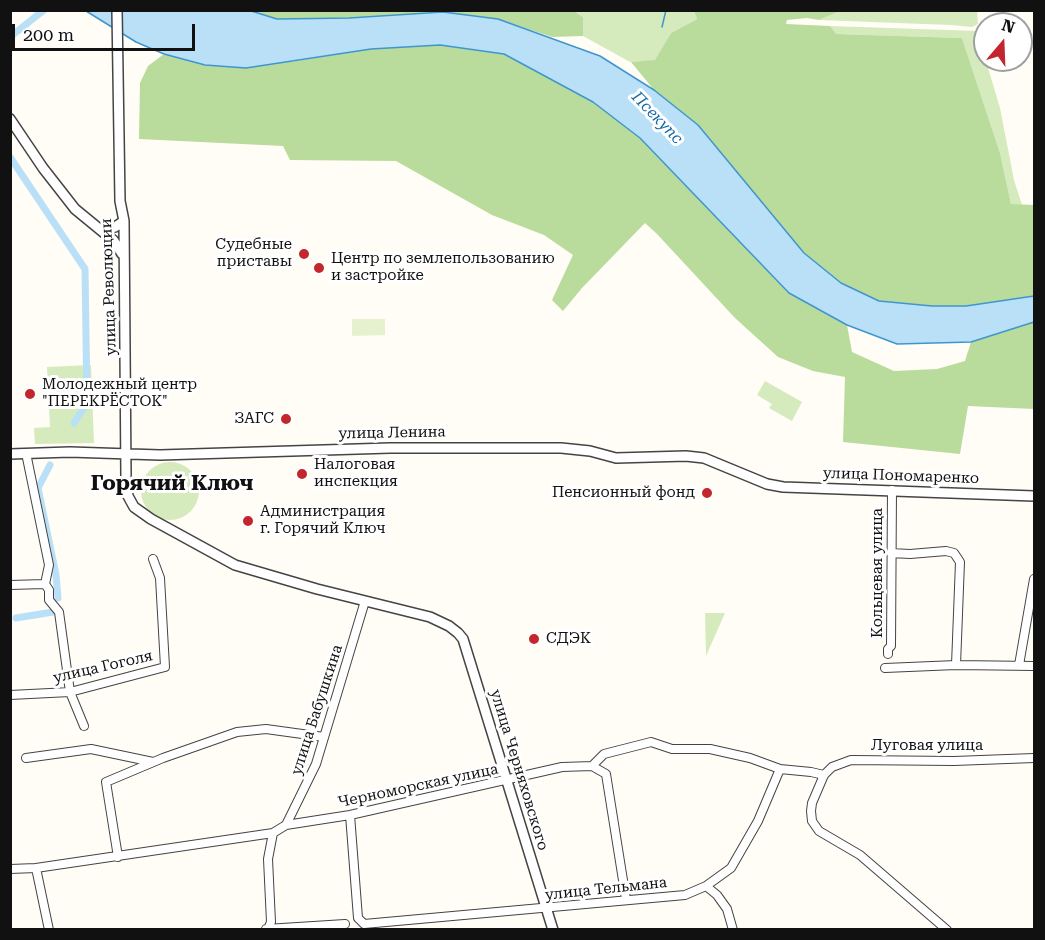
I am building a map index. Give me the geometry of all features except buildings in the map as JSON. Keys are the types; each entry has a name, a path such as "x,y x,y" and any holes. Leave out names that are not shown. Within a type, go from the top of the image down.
{"street":[{"name":"улица Революции","path":"117,10 120,201 124,221 128,496 134,507 151,519 235,565 365,601"},
{"path":"10,119 43,168 75,209 119,246 124,259"},
{"path":"101,230 114,227 124,221"},
{"name":"улица Ленина","path":"10,454 229,453 379,448 561,448 590,451 616,458 686,456 704,458 767,484"},
{"path":"26,453 49,565 45,584 49,590 49,600 58,612 70,692 84,726"},
{"name":"улица Пономаренко","path":"767,484 783,487 1035,496"},
{"name":"Кольцевая улица","path":"888,654 891,646 892,490"},
{"path":"891,553 910,554 946,550 954,553 960,561 956,665"},
{"name":"улица Гоголя","path":"10,695 70,692 165,667 160,578 153,559"},
{"path":"1019,665 1035,579"},
{"path":"10,585 45,584"},
{"name":"улица Черняховского","path":"365,601 430,617 449,626 463,639 553,930"},
{"name":"улица Бабушкина","path":"286,825 316,764 365,601"},
{"path":"885,668 956,665 1035,666"},
{"path":"118,857 106,782 153,762 237,732 267,729 324,737"},
{"name":"Черноморская улица","path":"10,869 36,868 118,857 273,833 286,825 350,815 562,767 592,766 604,754 651,742 672,748 710,749 750,758 780,769 824,775"},
{"path":"26,758 91,749 153,762"},
{"name":"Луговая улица","path":"824,775 832,767 851,760 954,761 1035,758"},
{"path":"592,766 606,774 626,899"},
{"name":"улица Тельмана","path":"350,815 358,918 364,924 686,895 706,886 731,868 758,821 780,769"},
{"path":"824,775 811,811 812,821 819,831 860,855 947,930"},
{"path":"267,929 271,922 268,859 273,833"},
{"path":"36,868 49,930"},
{"path":"706,886 717,895 727,909 733,930"},
{"path":"267,929 345,924"}],"green space":[{"path":"977,10 977,12 973,12 972,27 819,20 836,12 833,11"},
{"path":"248,11 574,11 583,17 583,36 552,37 498,19 443,12 349,18 277,19"},
{"path":"574,11 694,11 697,19 671,33 655,61 630,62 583,36 583,17"},
{"path":"694,11 833,11 837,12 819,20 807,18 787,20 786,24 830,26 836,34 962,38 1000,153 1011,204 1034,205 1034,296 966,306 932,306 879,301 841,283 804,253 698,125 654,90 631,62 655,60 671,33 697,19"},
{"path":"830,26 973,31 973,71 962,38 835,34"},
{"path":"440,45 504,54 593,102 640,138 789,292 847,325 852,352 894,371 937,369 965,361 971,342 1034,322 1034,409 968,406 960,454 843,442 845,377 813,371 778,357 735,318 645,223 563,311 552,300 573,255 544,235 492,215 396,161 290,160 283,146 139,139 140,83 148,66 164,54 205,65 290,62 371,49"},
{"path":"973,72 989,72 1000,108 1014,180 1022,205 1011,204 1000,153"},
{"path":"352,319 385,319 385,335 352,336"},
{"path":"91,365 94,443 35,444 34,428 50,427 47,367"},
{"path":"765,381 802,402 792,421 769,408 772,404 757,395"},
{"path":"170,462 186,467 194,475 199,491 194,507 186,515 170,520 154,515 146,507 141,491 146,475 154,467"},
{"path":"705,613 725,613 706,656"}],"water":[{"name":"Псекупс","path":"248,10 277,19 349,18 443,12 498,19 600,56 654,90 698,125 804,253 841,283 879,301 932,306 966,306 1034,296 1034,322 971,342 897,344 847,325 789,293 640,138 593,102 504,54 440,45 371,49 246,68 205,65 164,54 136,42 86,11"}],"waterway":[{"path":"10,37 44,10"},
{"path":"662,27 666,10"},
{"path":"10,157 85,269 87,403 74,423"},
{"path":"50,465 38,488 56,575 58,598"},
{"path":"16,618 53,612"}],"place":[{"name":"Судебные приставы","path":"304,254"},
{"name":"Центр по землепользованию и застройке","path":"319,268"},
{"name":"Молодежный центр \"ПЕРЕКРЁСТОК\"","path":"30,394"},
{"name":"ЗАГС","path":"286,419"},
{"name":"Налоговая инспекция","path":"302,474"},
{"name":"Пенсионный фонд","path":"707,493"},
{"name":"Администрация г. Горячий Ключ","path":"248,521"},
{"name":"СДЭК","path":"534,639"}],"district":[{"name":"Горячий Ключ","path":"172,484"}]}
